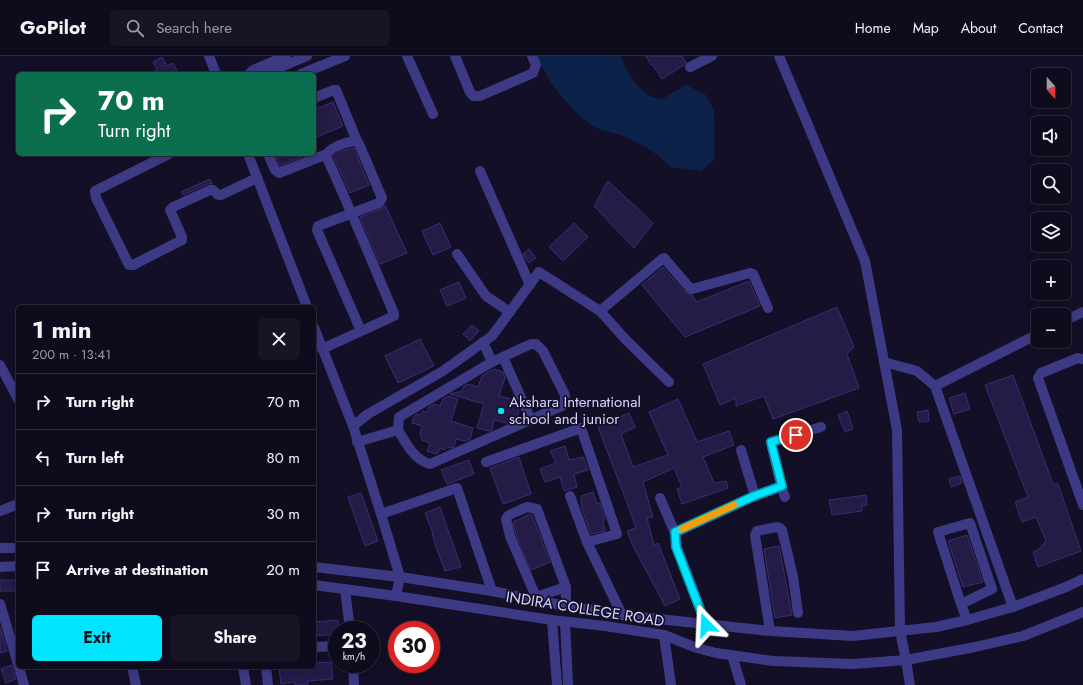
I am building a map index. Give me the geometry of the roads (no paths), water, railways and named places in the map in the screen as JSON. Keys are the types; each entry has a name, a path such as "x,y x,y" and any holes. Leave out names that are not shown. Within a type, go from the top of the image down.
{"street":[{"path":"209,56 215,72"},
{"path":"251,72 286,56"},
{"path":"270,72 307,56"},
{"path":"306,72 345,56"},
{"path":"407,56 434,114"},
{"path":"455,56 473,96 480,96 533,73 536,65 532,56"},
{"path":"690,67 712,56"},
{"path":"779,56 865,262 897,430 900,631 910,685"},
{"path":"316,97 336,90 382,198 379,203 318,226 317,230 361,331"},
{"path":"269,156 275,170 279,173 327,154 330,150 352,141 357,141"},
{"path":"322,349 392,317 394,314 326,156 327,154"},
{"path":"165,156 95,191 96,198 129,265 133,265 182,240 182,236 170,210 173,207 210,190 213,190 218,195 221,195 257,178"},
{"path":"249,156 306,305"},
{"path":"480,171 530,285"},
{"path":"457,254 486,296 510,312"},
{"path":"600,311 664,258 692,289 750,273 753,274 768,308"},
{"path":"353,426 368,414 443,371 492,336 539,272 600,311 626,340 669,382"},
{"path":"1071,318 1083,312"},
{"path":"316,332 353,426 381,514 400,577 396,596"},
{"path":"935,386 1031,338"},
{"path":"483,342 492,362"},
{"path":"531,344 536,344 543,351 565,395 565,404 430,464 416,457 398,430 399,417 492,362 531,344"},
{"path":"503,357 531,420"},
{"path":"1083,359 1078,358 1041,372 1038,378 1083,505"},
{"path":"884,362 917,371 935,386 1013,607"},
{"path":"0,364 16,395"},
{"path":"785,497 771,442 821,427"},
{"path":"486,462 581,428 617,534 587,542"},
{"path":"358,442 398,430"},
{"path":"741,450 754,496"},
{"path":"675,532 754,496 782,486"},
{"path":"381,514 457,488 492,591"},
{"path":"570,496 587,542 622,615"},
{"path":"660,498 675,532 676,547 706,625"},
{"path":"0,511 16,505"},
{"path":"566,587 536,597 510,536 506,520 509,516 527,507 537,509 566,587 566,606"},
{"path":"961,604 992,589 970,523 938,532 961,604 967,620"},
{"path":"770,631 755,535 757,531 777,527 782,530 793,577 798,612"},
{"path":"0,548 16,548"},
{"path":"0,567 16,566"},
{"name":"INDIRA COLLEGE ROAD","path":"316,567 400,577 492,591 566,606 622,615 770,631 853,636 936,627 967,620 1013,607 1083,579"},
{"name":"INDIRA COLLEGE ROAD","path":"316,585 664,635 697,648 732,655 773,661 853,664 906,660 975,647 1023,636 1083,612"},
{"path":"345,589 349,621"},
{"path":"0,604 16,659"},
{"path":"552,620 557,685"},
{"path":"565,622 568,685"},
{"path":"664,635 671,685"},
{"path":"316,647 328,646"},
{"path":"732,655 741,685"},
{"path":"19,669 24,685"},
{"path":"132,669 136,685"},
{"path":"243,669 246,685"},
{"path":"266,669 268,685"},
{"path":"353,673 354,685"}],"water":[{"path":"537,56 621,56 631,77 638,86 650,96 662,99 686,85 706,95 714,111 715,159 701,171 670,167 660,157 639,143 624,136 594,127 563,98 546,74"}],"place":[{"name":"Akshara International school and junior","path":"501,411"}]}
